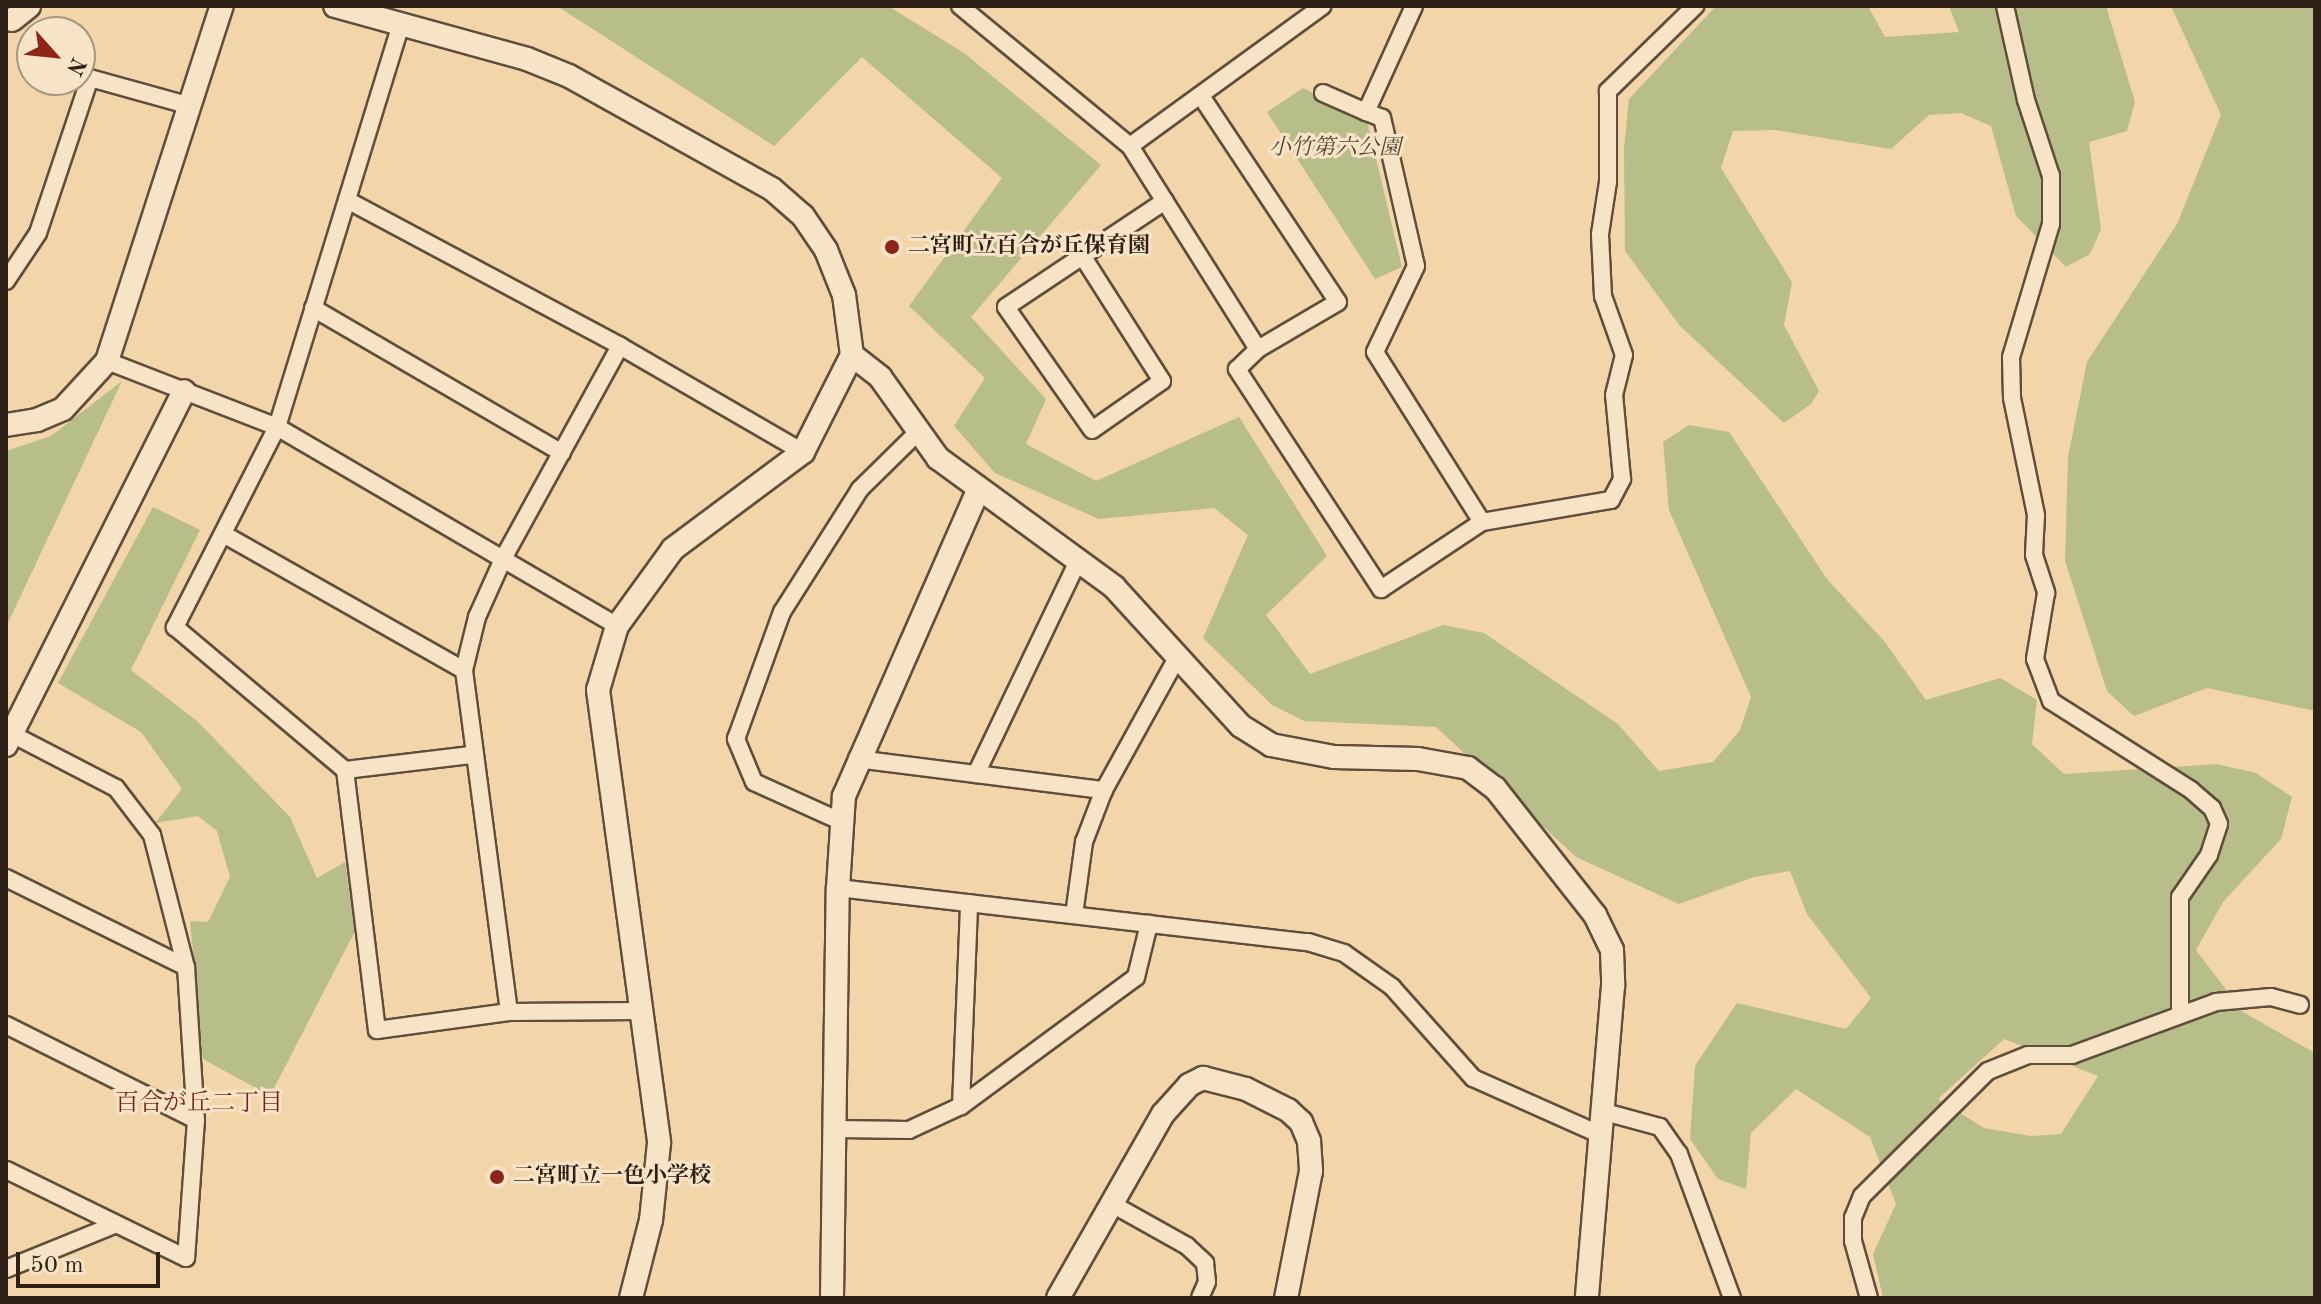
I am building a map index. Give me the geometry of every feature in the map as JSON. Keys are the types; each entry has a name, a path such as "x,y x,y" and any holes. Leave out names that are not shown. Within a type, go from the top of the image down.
{"street":[{"path":"6,425 37,420 63,409 107,361 222,6"},
{"path":"335,6 569,76 772,189 803,216 837,272 852,355 803,452 673,549 617,626 598,690 659,1143 651,1220 631,1298"},
{"path":"960,6 1130,146 1258,349"},
{"path":"1130,146 1323,6"},
{"path":"1366,112 1414,6"},
{"path":"1201,96 1338,302 1258,349 1237,369 1381,589 1482,522 1611,500 1622,479 1614,395 1624,355 1603,296 1600,234 1608,182 1608,91 1695,6"},
{"path":"2005,6 2026,100 2051,176 2051,224 2011,357 2012,398 2036,515 2034,555 2046,593 2035,659 2051,701 2191,790 2212,808 2219,824 2214,846 2180,897 2180,1011"},
{"path":"401,24 277,427 225,535 175,627 345,770 377,1030 509,1012 640,1011"},
{"path":"6,281 38,233 90,78 191,106"},
{"path":"1323,93 1382,118 1416,266 1375,352 1482,522"},
{"path":"347,200 620,346 803,452"},
{"path":"1083,257 1162,381 1092,430 1006,307 1165,201"},
{"path":"313,308 562,453"},
{"path":"509,1012 471,755 464,670 477,617 504,557 620,346"},
{"path":"852,355 880,377 938,458 978,491 1079,559 1114,587 1241,726 1271,745 1334,757 1418,759 1468,768 1495,788 1595,915 1612,950 1587,1298"},
{"path":"107,361 277,427 504,557 617,626"},
{"path":"6,1170 186,1258 196,1120 186,967 152,835 116,788 8,736 184,391"},
{"path":"840,821 754,782 736,739 782,612 860,489 920,430"},
{"path":"832,1298 838,1129 840,821 857,759 978,491"},
{"path":"225,535 464,670"},
{"path":"976,774 1079,559"},
{"path":"1074,915 1084,842 1104,790 1178,656"},
{"path":"345,770 471,755"},
{"path":"857,759 1104,790"},
{"path":"6,878 186,967"},
{"path":"838,888 1308,942 1344,953 1392,987 1473,1078 1600,1122 1660,1127 1679,1154 1732,1298"},
{"path":"961,1106 969,903"},
{"path":"838,1129 909,1130 961,1106 1136,977 1149,924"},
{"path":"1869,1298 1853,1241 1853,1218 1862,1196 1949,1104 1988,1071 2028,1055 2072,1055 2180,1011 2271,997 2300,1005"},
{"path":"6,1025 196,1120"},
{"path":"1058,1298 1163,1114 1189,1085 1218,1079 1288,1110 1301,1122 1309,1141 1311,1171 1286,1298"},
{"path":"1112,1204 1187,1246 1205,1263 1207,1282 1200,1298"},
{"path":"6,1269 116,1224"}],"green space":[{"path":"557,6 888,6 964,53 1101,165 971,317 1046,399 1026,444 1096,481 1239,417 1327,556 1266,615 1310,674 1443,625 1484,633 1618,724 1659,771 1713,762 1740,730 1751,697 1669,510 1663,442 1689,425 1729,432 1827,579 1884,641 1926,700 2000,678 2037,700 2032,744 2064,774 2217,764 2256,773 2292,797 2281,839 2223,902 2196,950 2243,1012 2315,1053 2315,1298 1883,1298 1873,1254 1896,1204 1870,1137 1796,1089 1751,1133 1746,1189 1718,1179 1690,1139 1695,1066 1737,1003 1846,1029 1871,998 1807,914 1790,871 1754,877 1679,904 1576,857 1436,727 1304,721 1272,705 1203,638 1248,535 1214,508 1099,519 995,473 954,426 985,378 909,306 1002,178 862,57 774,146","holes":["2004,1039 2098,1076 2061,1134 2031,1136 1984,1128 1938,1099"]},
{"path":"1716,6 1868,6 1885,37 1959,32 1949,6 2106,6 2135,102 2127,131 2089,142 2101,229 2090,254 2066,267 2016,216 1991,126 1961,113 1929,115 1891,149 1775,130 1733,131 1721,168 1792,282 1784,325 1819,391 1811,404 1784,423 1680,326 1625,251 1624,148 1629,99"},
{"path":"2171,6 2315,6 2315,711 2207,688 2134,716 2107,691 2065,561 2068,457 2087,362 2177,224 2221,115"},
{"name":"小竹第六公園","path":"1303,88 1367,121 1402,267 1375,279 1267,112"},
{"path":"122,381 6,627 6,451 51,436"},
{"path":"153,507 200,530 131,670 197,721 290,817 317,878 345,862 355,931 270,1096 203,1059 190,921 208,922 230,877 217,831 198,816 155,823 182,789 141,732 58,683"}],"place":[{"name":"二宮町立百合が丘保育園","path":"892,247"},
{"name":"二宮町立一色小学校","path":"497,1177"}],"district":[{"name":"百合が丘二丁目","path":"199,1105"}]}
